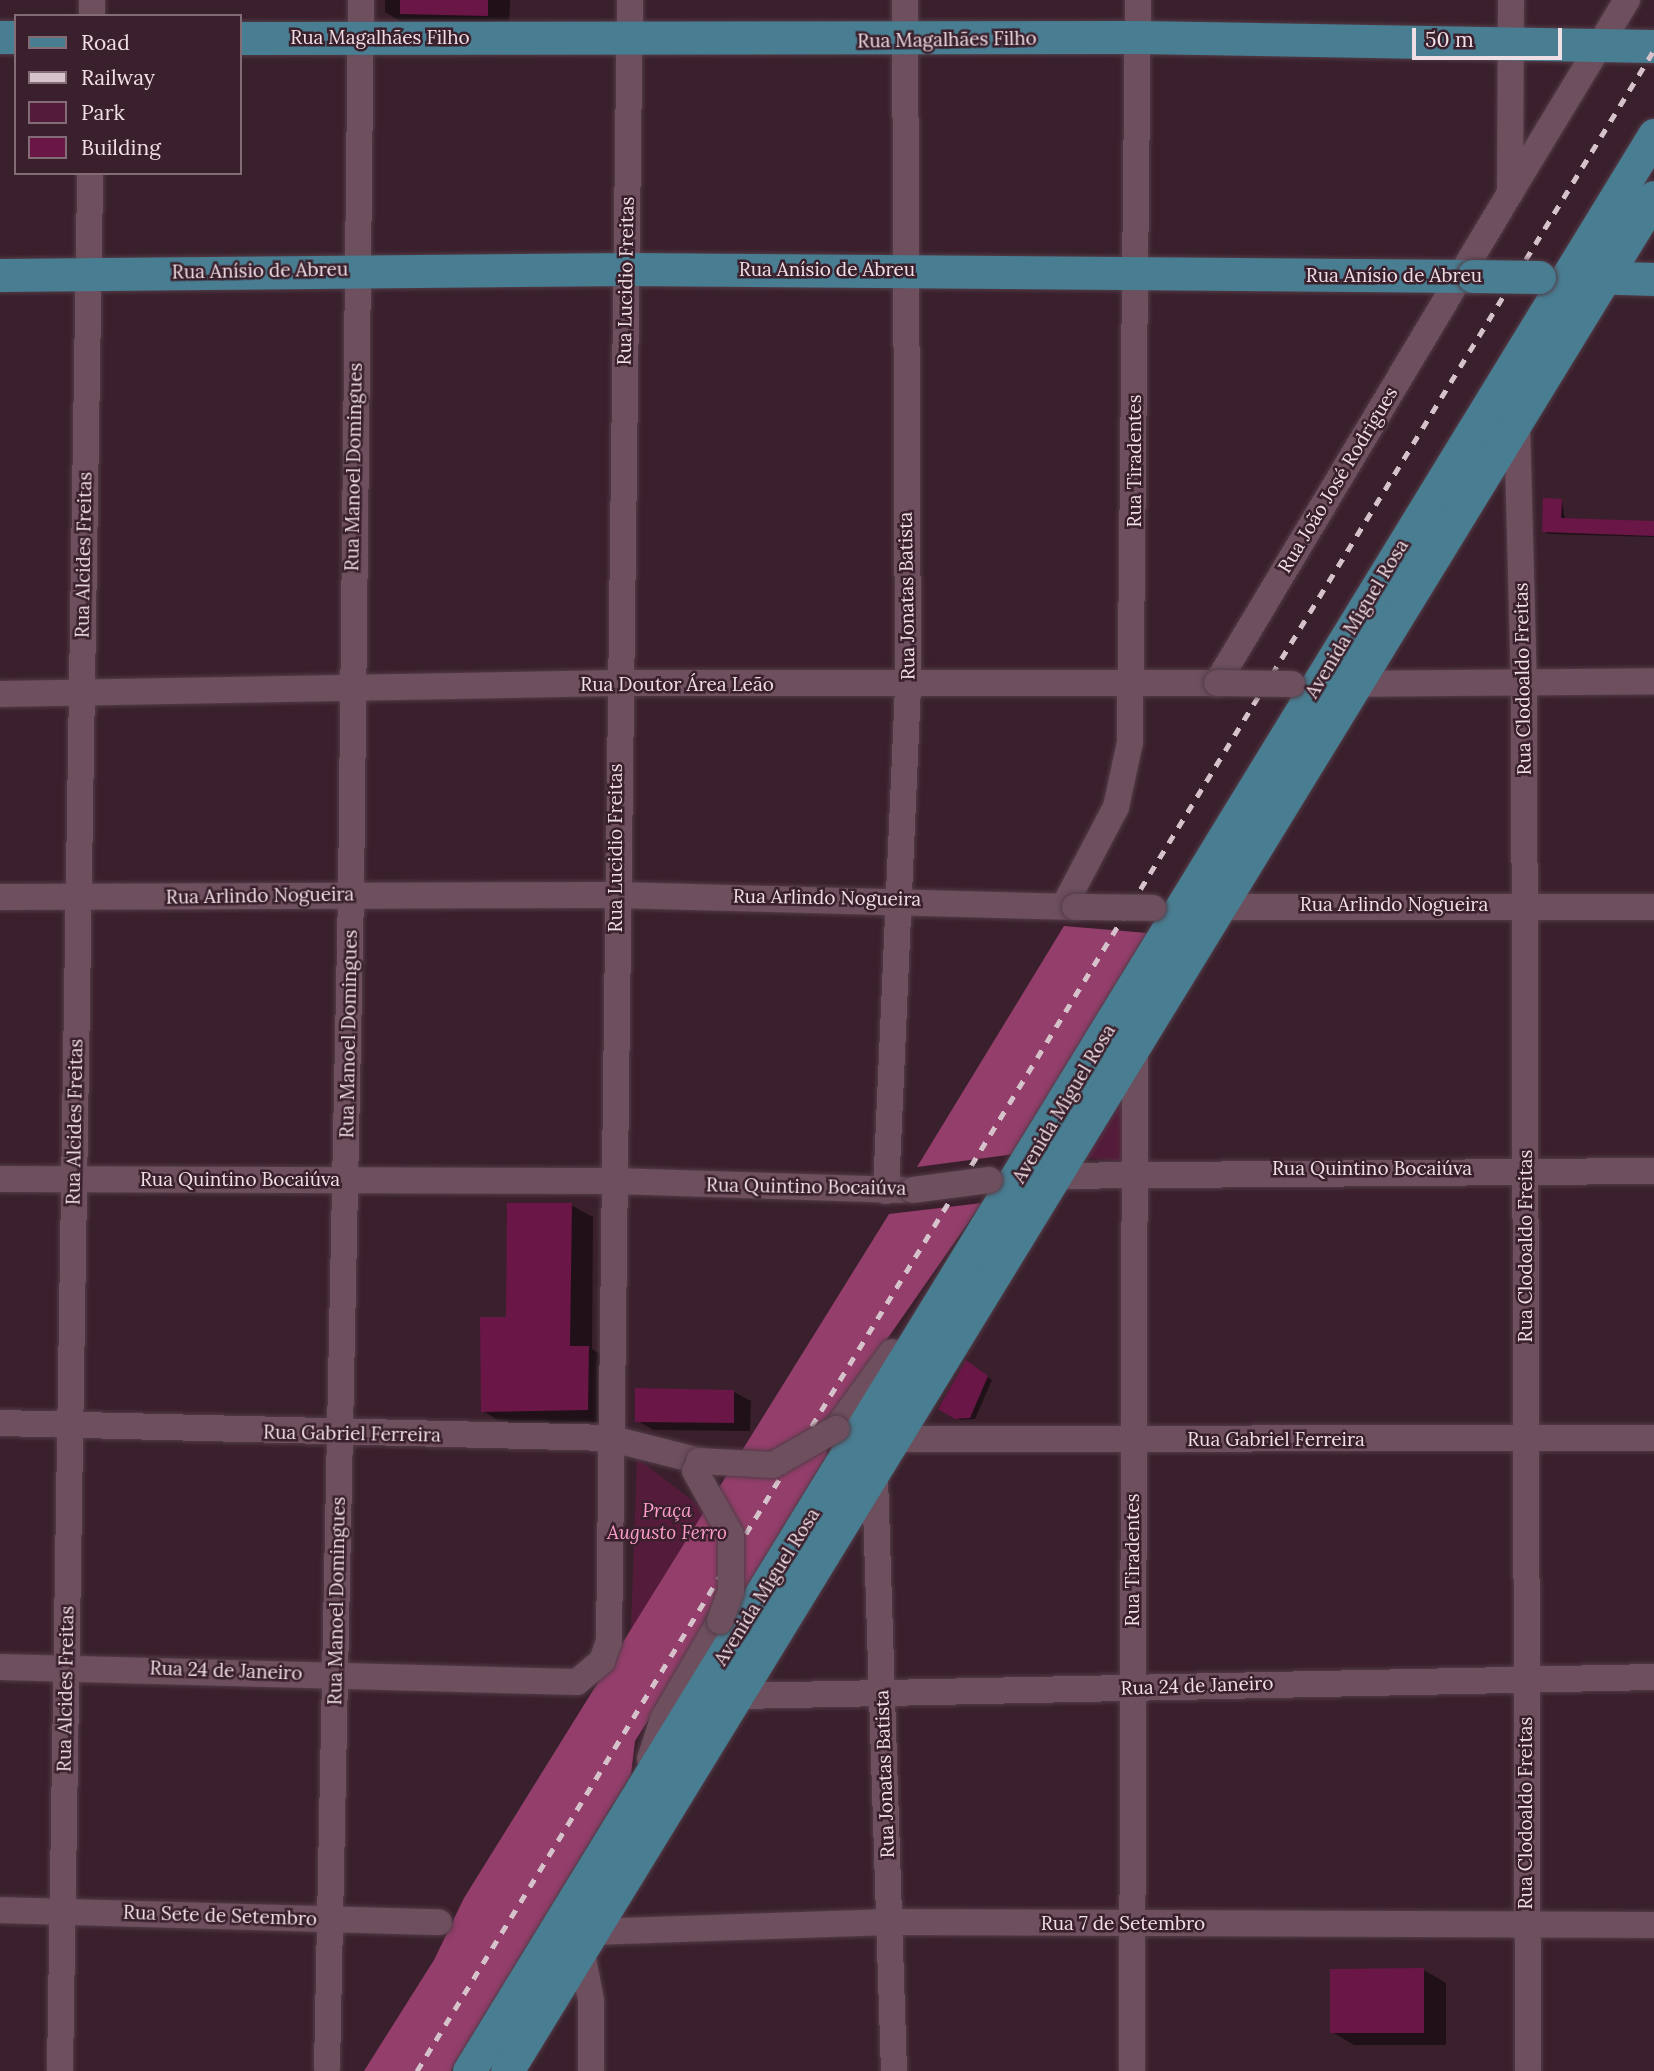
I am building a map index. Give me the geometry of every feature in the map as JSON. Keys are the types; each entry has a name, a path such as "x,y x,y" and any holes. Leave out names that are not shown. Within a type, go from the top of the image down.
{"main road":[{"name":"Rua Magalhães Filho","path":"242,38 904,41 1138,37 1654,46"},
{"name":"Avenida Miguel Rosa","path":"507,2071 517,2022 639,1794 965,1266 1004,1179 1552,277 1654,135"},
{"name":"Avenida Miguel Rosa","path":"469,2071 517,2022 586,1940 876,1477 1354,685 1654,197"},
{"name":"Rua Anísio de Abreu","path":"0,275 627,268 902,270 1136,276 1654,279"}],"street":[{"name":"Rua Manoel Domingues","path":"327,2068 334,1919 351,894 350,690 361,0"},
{"name":"Rua Lucidio Freitas","path":"577,1682 602,1661 609,1641 609,1437 615,1181 617,683 627,268 630,0"},
{"name":"Rua Jonatas Batista","path":"886,1191 902,899 908,687 902,270 905,0"},
{"name":"Rua Tiradentes","path":"1069,906 1127,775 1134,684 1138,0"},
{"path":"1510,193 1511,0"},
{"path":"1467,276 1510,193 1607,45 1627,0"},
{"name":"Rua Alcides Freitas","path":"60,2071 90,175"},
{"name":"Rua João José Rodrigues","path":"1217,684 1467,276"},
{"name":"Rua Clodoaldo Freitas","path":"1517,421 1524,681 1528,2071"},
{"name":"Rua Doutor Área Leão","path":"0,694 350,690 617,683 908,687 1654,681"},
{"name":"Rua Arlindo Nogueira","path":"0,897 616,895 902,899 1168,908 1524,904 1654,907"},
{"name":"Rua Tiradentes","path":"1132,2071 1135,1049"},
{"name":"Rua Quintino Bocaiúva","path":"0,1179 615,1181 886,1191 1057,1174 1135,1171 1525,1168 1654,1171"},
{"name":"Rua Gabriel Ferreira","path":"0,1423 70,1423 340,1435 609,1437 691,1462 744,1468 773,1465 836,1429 919,1314 965,1266"},
{"name":"Rua Gabriel Ferreira","path":"898,1439 1134,1441 1654,1438"},
{"path":"639,1794 663,1719 720,1621 731,1591 731,1535 691,1462"},
{"name":"Rua Jonatas Batista","path":"876,1477 894,2071"},
{"name":"Rua 24 de Janeiro","path":"0,1667 577,1682"},
{"name":"Rua 24 de Janeiro","path":"740,1696 881,1690 1133,1688 1525,1676 1654,1677"},
{"name":"Rua Sete de Setembro","path":"0,1910 439,1922"},
{"name":"Rua 7 de Setembro","path":"586,1940 891,1922 1527,1927 1654,1925"},
{"path":"586,1940 591,2071"}],"green space":[{"path":"1115,1104 1122,1104 1125,1161 1085,1158"},
{"name":"Praça Augusto Ferro","path":"637,1458 711,1515 631,1631"}],"shaded area":[{"path":"1064,926 1147,933 1015,1154 917,1167"},
{"path":"982,1203 825,1428 827,1455 741,1605 719,1609 635,1741 631,1775 451,2071 364,2071 434,1960 464,1898 889,1214"}],"building":[{"path":"400,0 488,0 488,16 400,14"},
{"path":"1543,498 1562,499 1561,518 1654,521 1654,536 1542,532"},
{"path":"507,1203 572,1203 570,1346 589,1346 588,1410 481,1412 480,1317 506,1317"},
{"path":"966,1360 988,1376 970,1418 955,1419 938,1409"},
{"path":"635,1388 734,1390 734,1423 635,1422"},
{"path":"1424,1968 1424,2033 1330,2033 1330,1969"}],"railway":[{"path":"417,2071 1654,50"}]}
